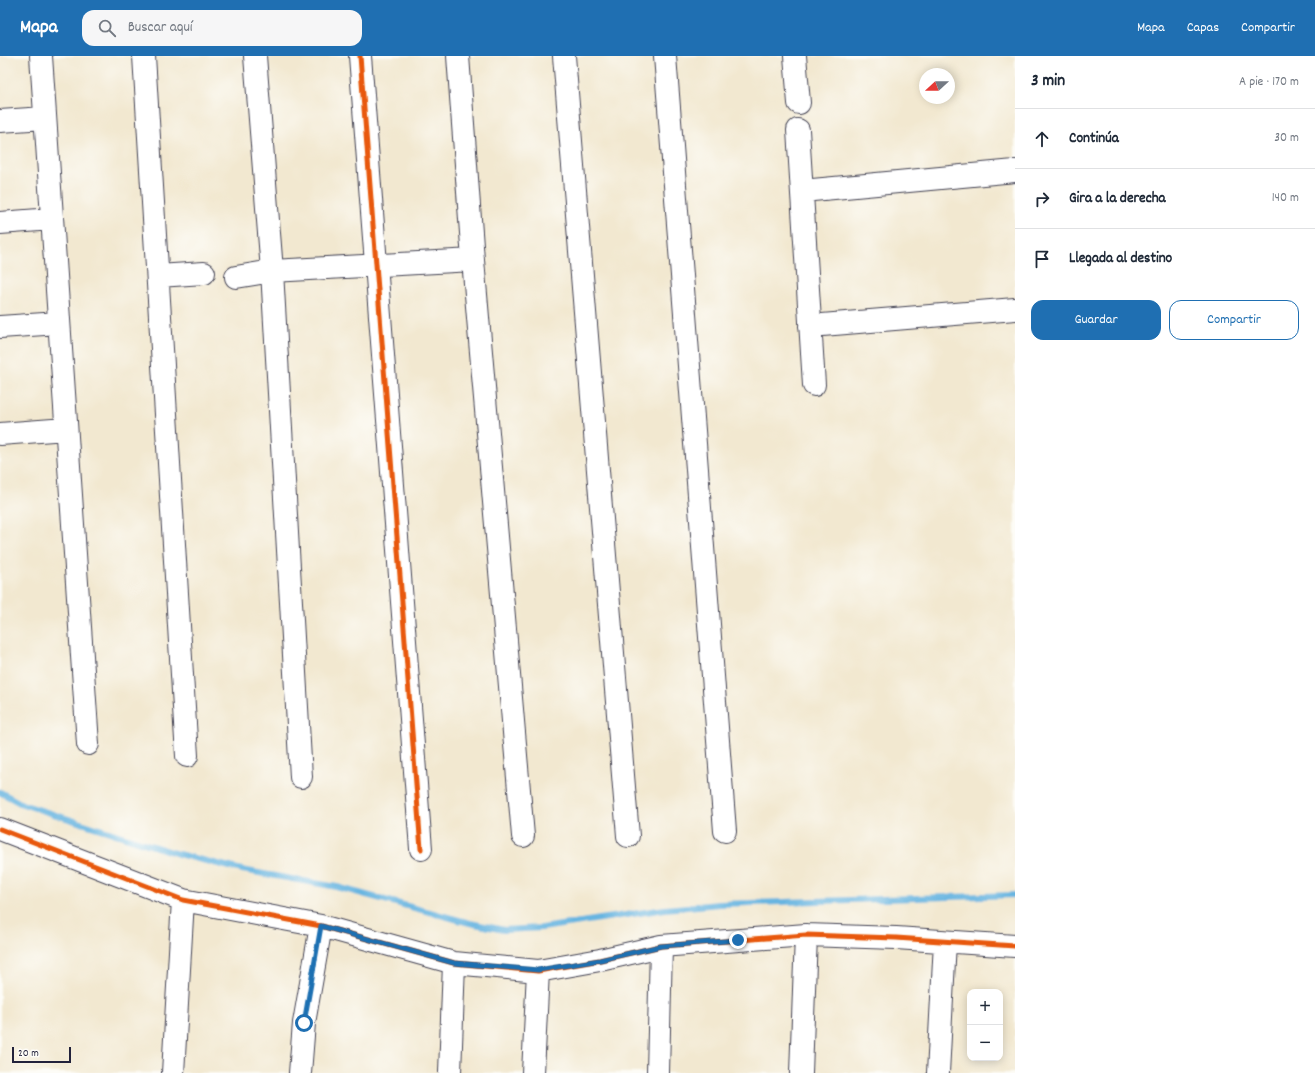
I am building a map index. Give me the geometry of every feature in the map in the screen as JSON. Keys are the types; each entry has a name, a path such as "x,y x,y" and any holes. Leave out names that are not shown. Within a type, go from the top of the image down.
{"street":[{"path":"41,56 88,744"},
{"path":"144,56 188,756"},
{"path":"256,56 272,271 301,777"},
{"path":"360,56 422,849"},
{"path":"458,56 473,260 523,836"},
{"path":"564,56 628,836"},
{"path":"665,56 725,831"},
{"path":"795,56 799,103"},
{"path":"0,121 45,118"},
{"path":"798,130 814,385"},
{"path":"802,191 1015,171"},
{"path":"0,223 52,219"},
{"path":"236,277 272,271 473,260"},
{"path":"158,276 204,273"},
{"path":"810,326 1015,309"},
{"path":"0,327 59,324"},
{"path":"0,434 66,429"},
{"path":"0,829 183,900 321,926 454,963 538,970 600,960 661,946 806,936 1015,946"},
{"path":"173,1073 183,900"},
{"path":"300,1073 304,1023 321,926"},
{"path":"801,1073 806,936"},
{"path":"938,1073 945,942"},
{"path":"658,1073 661,946"},
{"path":"450,1073 454,963"},
{"path":"533,1073 538,970"}],"waterway":[{"path":"0,792 22,804 178,854 242,870 337,887 470,923 504,930 542,928 665,909 719,904 1015,895"}],"cycle path":[{"path":"360,56 421,849"},
{"path":"0,829 183,900 321,926 454,963 538,971 600,960 661,946 806,935 896,938 1015,946"}],"route":[{"path":"304,1023 321,926 454,963 538,970 600,960 661,946 738,940"}]}
